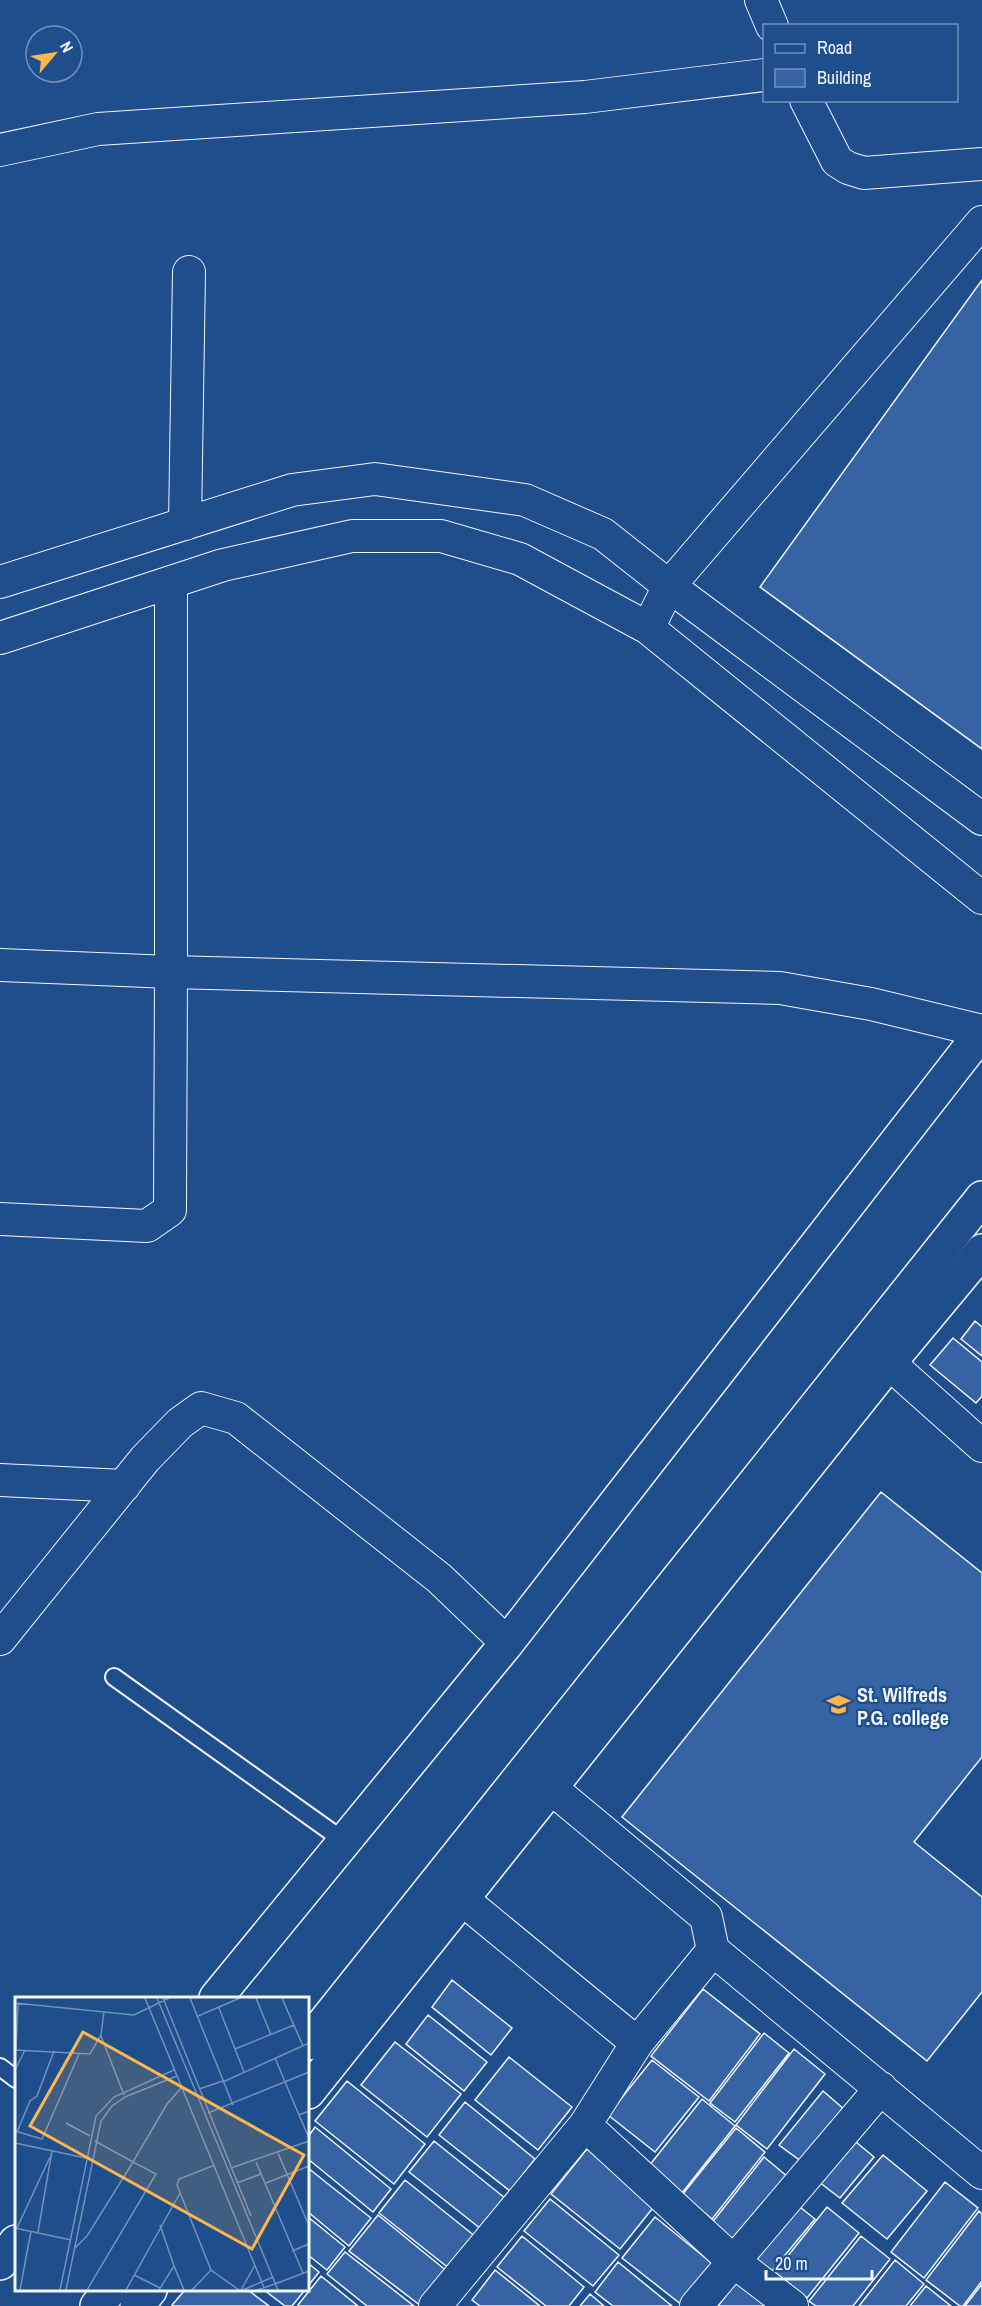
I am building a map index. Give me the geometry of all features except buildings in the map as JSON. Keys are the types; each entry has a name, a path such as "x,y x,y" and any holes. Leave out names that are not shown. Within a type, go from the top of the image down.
{"main road":[{"path":"217,1997 507,1642 982,1031"},
{"path":"309,2091 551,1788 879,1352 982,1198"},
{"path":"309,2042 879,1352 982,1251"},
{"path":"97,2306 108,2291"},
{"path":"137,2306 148,2291"}],"street":[{"path":"761,0 771,24"},
{"path":"0,150 98,129 585,97 763,75"},
{"path":"807,102 837,161 848,168 864,173 982,164"},
{"path":"648,628 669,586 982,222"},
{"path":"185,524 189,272"},
{"path":"0,582 292,490 375,480 525,500 603,534 669,586 982,819"},
{"path":"0,638 223,565 352,536 441,536 520,559 648,628 982,898"},
{"path":"0,1219 147,1226 170,1210 171,582"},
{"path":"0,965 171,972 780,988 871,1004 982,1031"},
{"path":"879,1352 982,1446"},
{"path":"0,1639 145,1460 180,1423 201,1408 236,1418 439,1578 507,1642"},
{"path":"0,1480 124,1486"},
{"path":"551,1788 706,1917 712,1950 982,2173"},
{"path":"462,1899 638,2043"},
{"path":"435,2306 585,2125 638,2043 712,1950"},
{"path":"696,2306 881,2088"},
{"path":"585,2125 733,2261 792,2306"}],"lane":[{"path":"114,1677 344,1841"},
{"path":"0,2067 15,2078"}],"place":[{"name":"St. Wilfreds P.G. college","path":"839,1705"}]}
